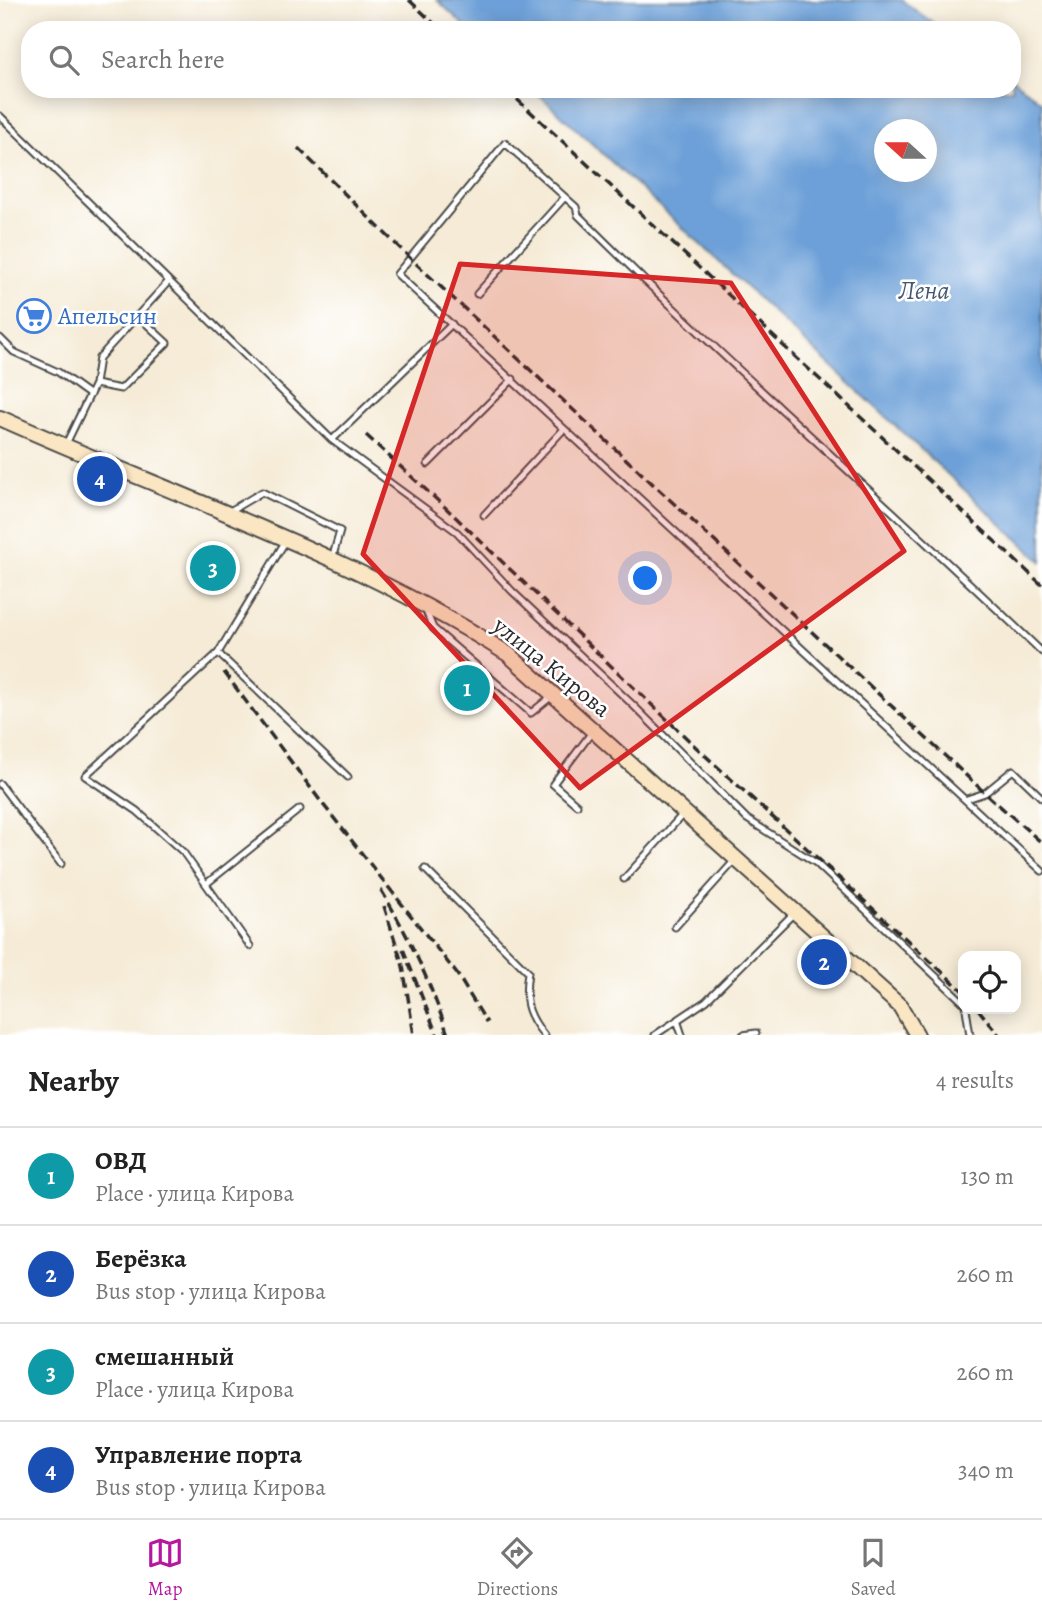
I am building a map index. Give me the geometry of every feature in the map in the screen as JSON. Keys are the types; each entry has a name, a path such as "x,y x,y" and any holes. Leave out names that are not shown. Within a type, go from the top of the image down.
{"main road":[{"name":"улица Кирова","path":"0,418 332,559 458,622 508,654 900,1006 917,1035"}],"lane":[{"path":"0,116 332,440 457,532 512,591 633,705 747,819 816,863 958,997"},
{"path":"1042,652 946,559 856,480 630,267 578,215 576,206 505,143 397,274 1042,871"},
{"path":"477,294 565,197"},
{"path":"65,446 95,384 99,358 169,281"},
{"path":"95,384 121,389 167,343 138,316"},
{"path":"332,440 452,324"},
{"path":"0,338 13,352 58,372 90,395"},
{"path":"428,464 513,379"},
{"path":"484,515 564,429"},
{"path":"226,513 262,492 340,531 332,559"},
{"path":"250,946 183,852 137,811 85,776 218,653 286,539"},
{"path":"424,604 433,628 531,713 554,694"},
{"path":"218,653 348,777"},
{"path":"577,805 552,785 594,730"},
{"path":"967,799 985,793 1013,770 1042,798"},
{"path":"0,784 61,864"},
{"path":"206,884 300,809"},
{"path":"624,879 684,813"},
{"path":"675,927 736,859"},
{"path":"425,869 528,972 524,994 527,1008 544,1035"},
{"path":"655,1035 706,1001 796,912"},
{"path":"967,1014 970,1035"},
{"path":"677,1020 682,1035"},
{"path":"743,1035 755,1033"}],"highlighted area":[{"path":"460,264 731,283 904,551 580,788 363,554"}],"water":[{"path":"437,0 901,0 930,21 459,21"},
{"name":"Лена","path":"1021,86 1042,102 1042,562 543,98 1021,98"}],"railway":[{"path":"409,0 431,21"},
{"path":"516,98 1042,585"},
{"path":"298,148 410,258 1042,843"},
{"path":"366,435 698,749 958,986"},
{"path":"224,672 322,803 457,974 487,1023"},
{"path":"381,890 419,961 448,1035"},
{"path":"384,906 403,966 414,1035"},
{"path":"403,949 437,1035"},
{"path":"982,1014 999,1035"}],"place":[{"name":"Апельсин","path":"34,316"},
{"name":"Управление порта","path":"100,479"},
{"name":"смешанный","path":"213,568"},
{"name":"ОВД","path":"467,688"},
{"name":"Берёзка","path":"824,962"}]}
